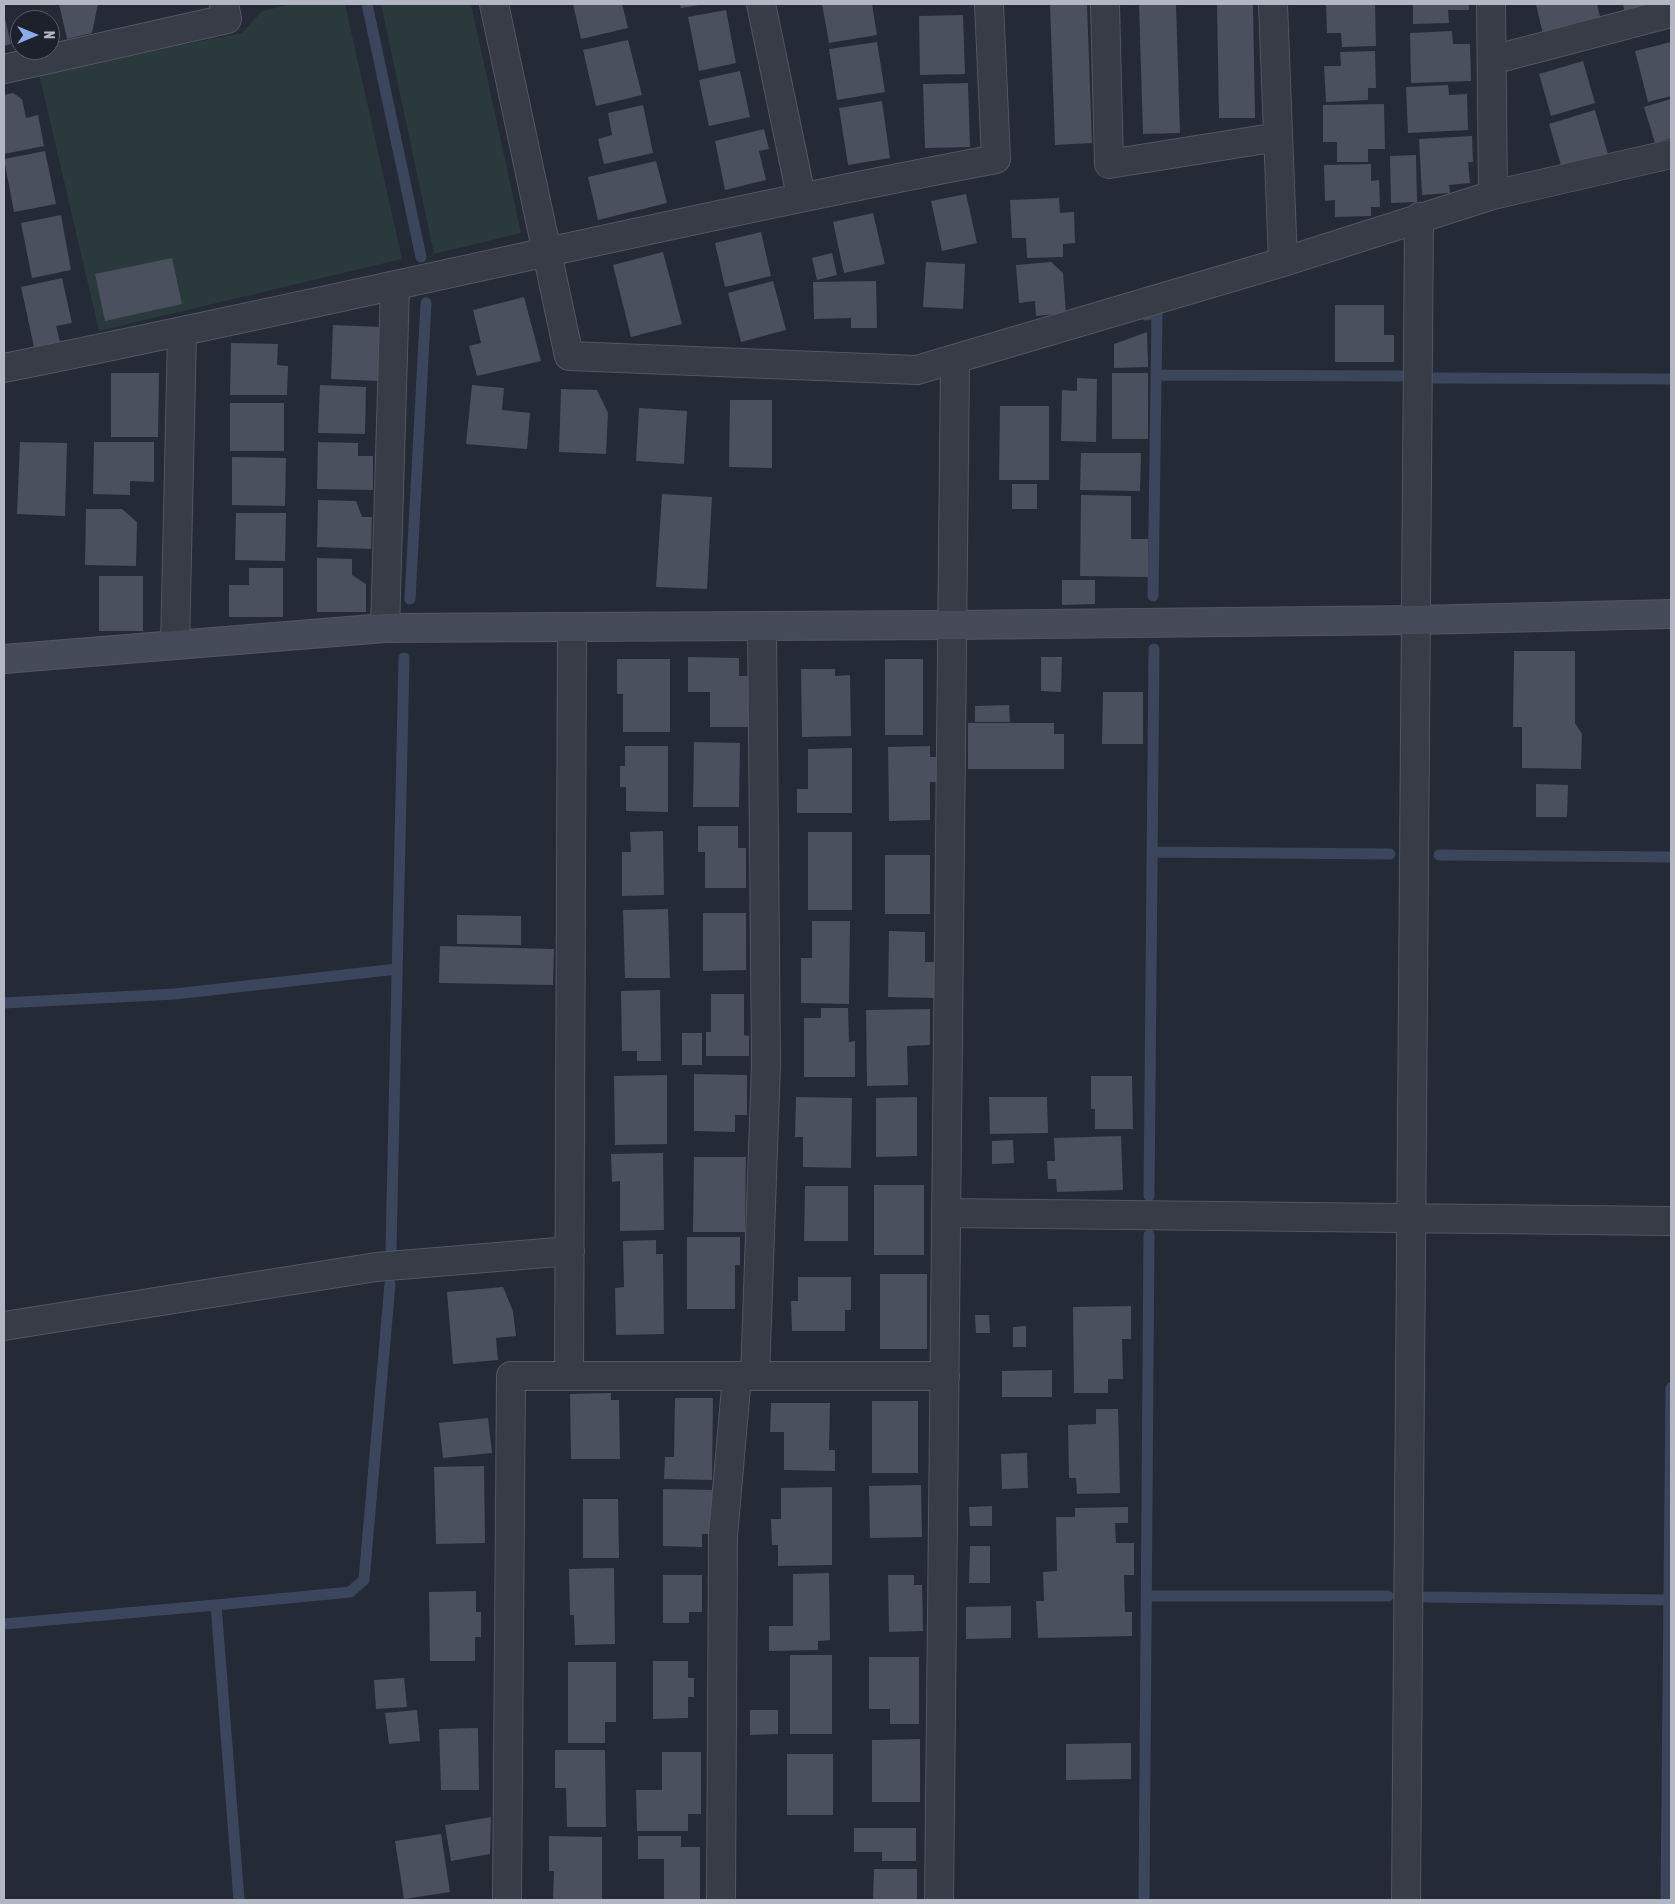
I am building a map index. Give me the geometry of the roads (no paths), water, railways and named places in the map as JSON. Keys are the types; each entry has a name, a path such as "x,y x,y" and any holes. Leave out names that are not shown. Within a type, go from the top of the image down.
{"street":[{"path":"4,69 227,19 224,4"},
{"path":"494,4 569,356 917,370 1282,262 1493,195 1671,154"},
{"path":"761,4 801,196"},
{"path":"4,368 182,333 801,196 996,158 989,4"},
{"path":"1105,4 1109,164 1278,137"},
{"path":"1273,4 1282,262"},
{"path":"1491,4 1493,195"},
{"path":"1492,60 1671,13"},
{"path":"1406,1900 1419,217"},
{"path":"385,628 395,286"},
{"path":"175,645 182,333"},
{"path":"939,1900 955,360"},
{"path":"4,658 385,628 1416,620 1671,614"},
{"path":"721,1900 723,1536 746,1376 766,1064 762,626"},
{"path":"569,1376 572,627"},
{"path":"946,1213 1671,1220"},
{"path":"4,1326 376,1267 570,1252"},
{"path":"507,1900 511,1376 945,1376"}],"waterway":[{"path":"367,4 421,257"},
{"path":"410,599 426,303"},
{"path":"1146,315 1157,312 1153,596"},
{"path":"1157,375 1402,376"},
{"path":"1435,378 1671,379"},
{"path":"1149,1196 1154,649"},
{"path":"391,1249 404,658"},
{"path":"1153,852 1390,854"},
{"path":"1439,855 1671,857"},
{"path":"4,1003 175,994 397,969"},
{"path":"1144,1900 1149,1235"},
{"path":"239,1900 216,1605 350,1592 364,1580 390,1284"},
{"path":"1666,1900 1671,1388"},
{"path":"1148,1596 1388,1596"},
{"path":"1426,1597 1671,1600"},
{"path":"4,1624 216,1605"}]}
